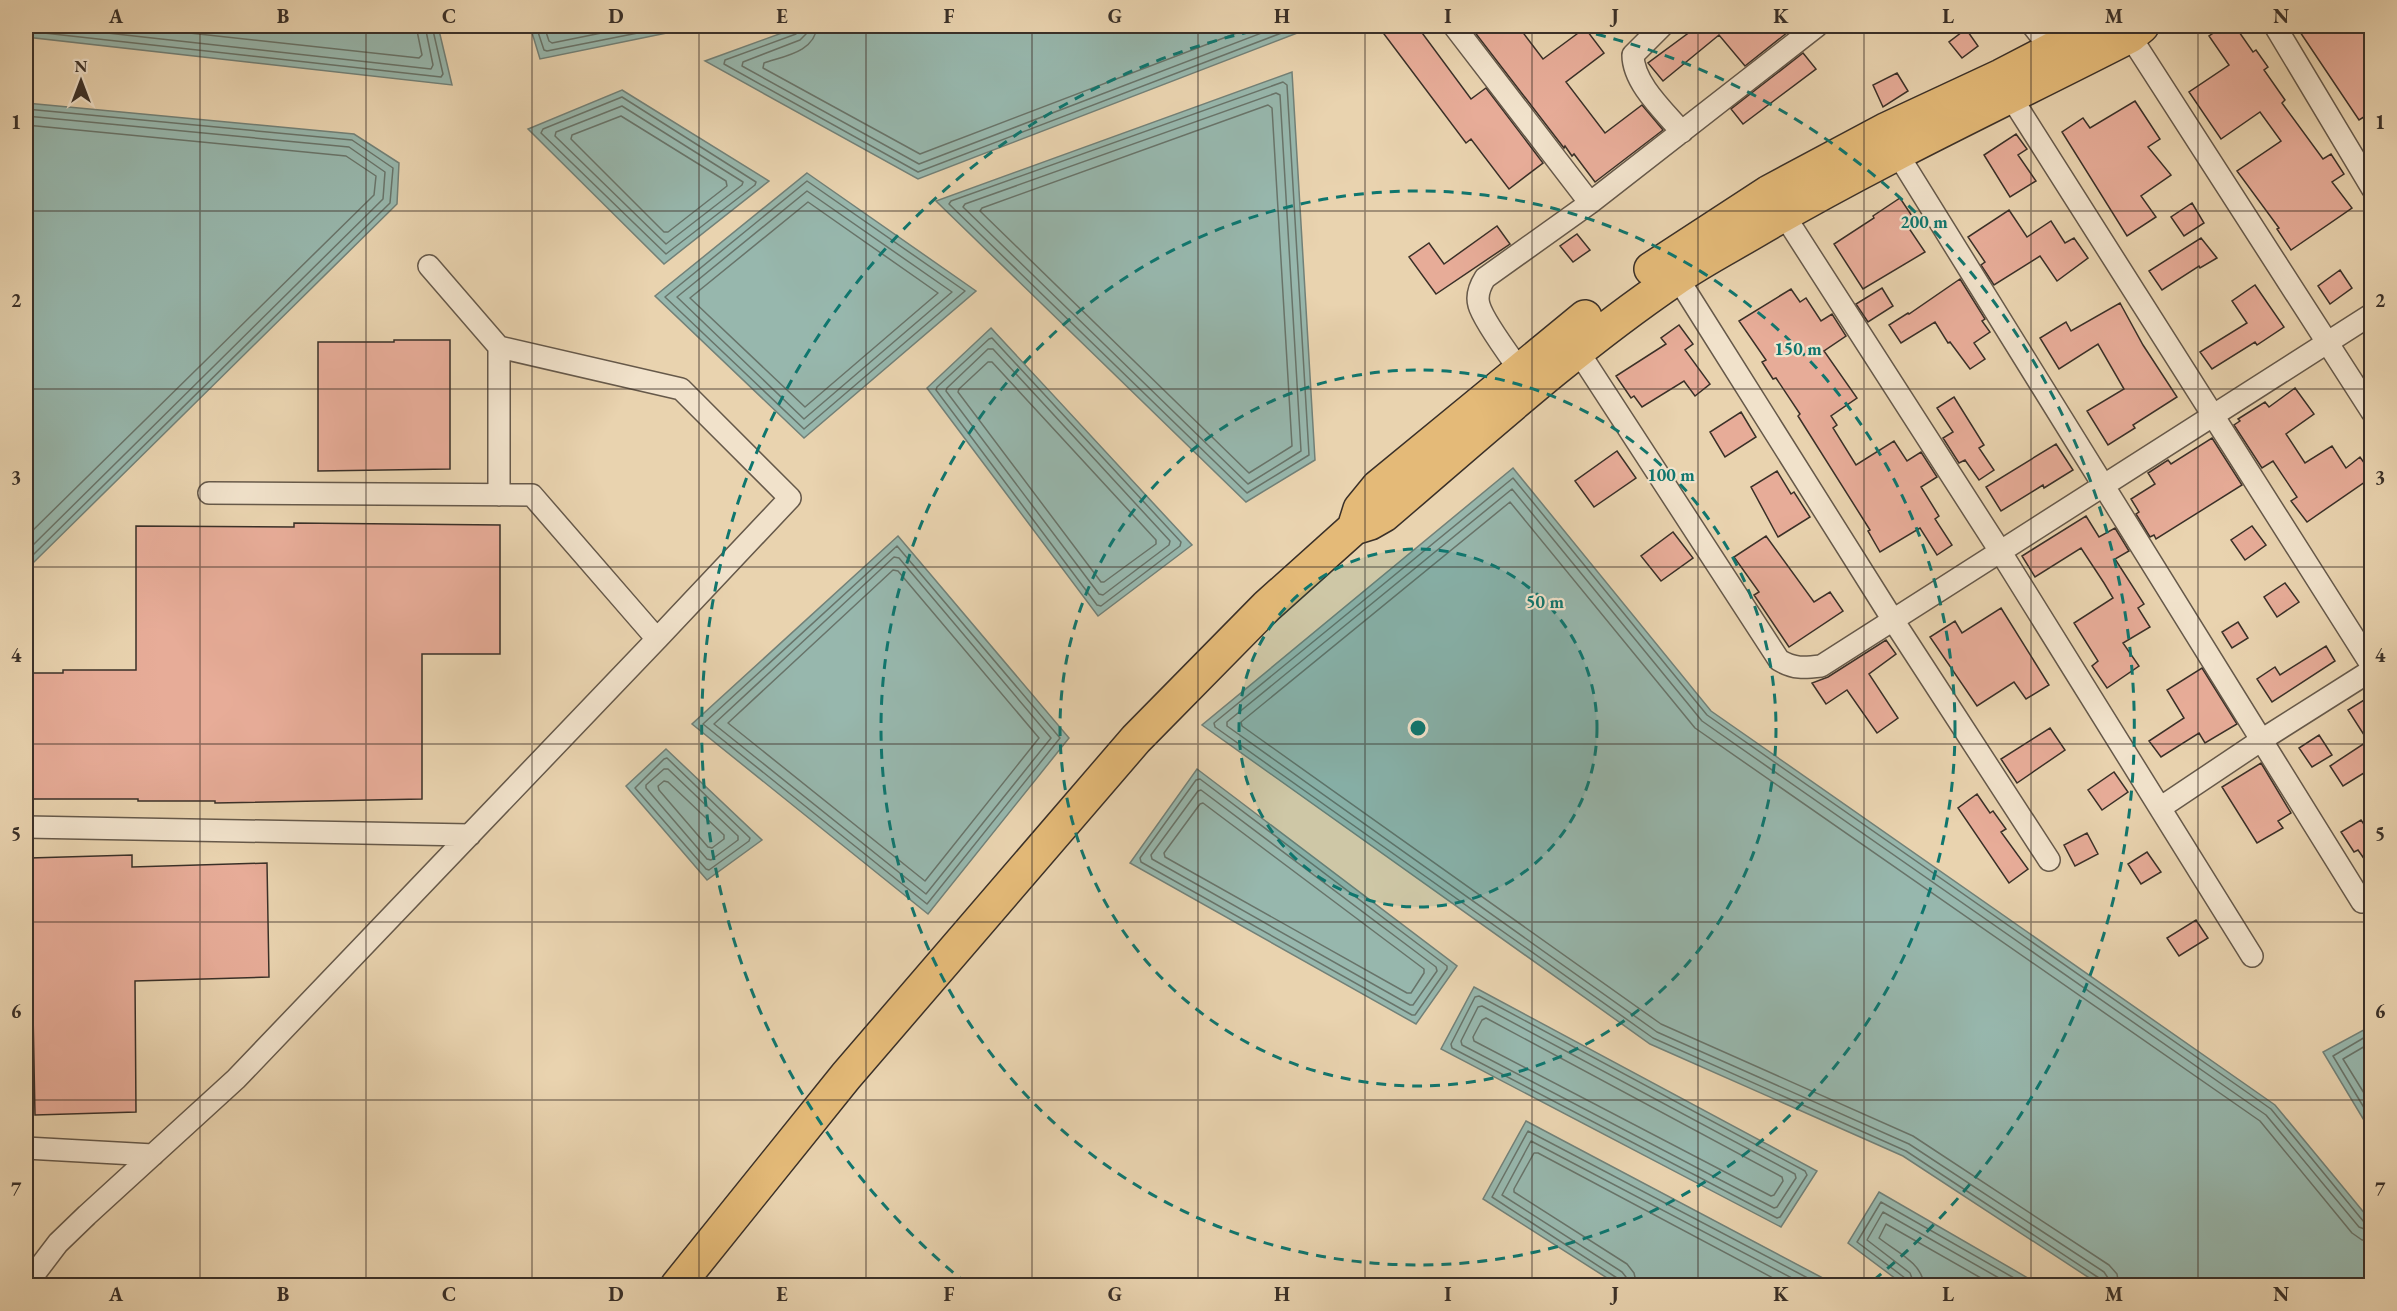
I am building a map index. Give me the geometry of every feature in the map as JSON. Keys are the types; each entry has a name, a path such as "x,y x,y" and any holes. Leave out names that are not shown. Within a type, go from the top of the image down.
{"main road":[{"path":"1354,528 1360,508 1378,487 1519,369 1610,298 1667,258 1769,192 1886,130 2043,38 2097,26"},
{"path":"677,1286 846,1076 1136,739 1267,606 1354,528 1384,515 1578,351 1677,277 1897,153 2011,98 2136,31"}],"street":[{"path":"1454,26 1590,203"},
{"path":"1662,26 1633,56 1633,67 1638,79 1682,132"},
{"path":"1519,369 1507,353 1479,304 1481,285 1485,278 1590,203 1817,26"},
{"path":"2275,26 2372,188"},
{"path":"2136,31 2326,343 2372,412"},
{"path":"2011,98 2372,668 2160,808"},
{"path":"1897,153 2105,484 2362,902"},
{"path":"1784,215 2000,551 2252,956"},
{"path":"26,1285 58,1243 236,1079 790,498 681,389 499,347 429,266"},
{"path":"1677,277 1893,620 2049,860"},
{"path":"1578,351 1779,660 1790,667 1801,669 1821,666 2372,314"},
{"path":"499,347 499,495"},
{"path":"208,494 532,495 657,639"},
{"path":"26,826 470,835"},
{"path":"26,1148 153,1155"}],"water":[{"path":"26,26 438,26 452,85 26,37"},
{"path":"530,26 701,26 540,59"},
{"path":"801,26 1300,26 1300,32 918,179 705,61"},
{"path":"1292,72 1315,460 1246,502 936,201"},
{"path":"622,90 769,181 664,264 528,129"},
{"path":"26,103 354,134 399,163 397,204 32,564 26,557"},
{"path":"807,173 976,291 804,438 655,296"},
{"path":"991,328 1192,545 1098,616 927,388"},
{"path":"1513,468 1711,711 2275,1105 2371,1221 2371,1285 2100,1285 1903,1156 1650,1044 1202,725"},
{"path":"898,536 1069,738 928,914 692,724"},
{"path":"666,749 762,840 707,880 626,786"},
{"path":"1197,769 1457,966 1416,1024 1130,863"},
{"path":"1474,987 1817,1171 1781,1227 1441,1049"},
{"path":"2371,1026 2371,1132 2323,1052"},
{"path":"1526,1121 1836,1285 1618,1285 1483,1199"},
{"path":"1879,1192 2040,1285 1904,1285 1848,1243"}],"building":[{"path":"1378,26 1417,26 1471,99 1486,88 1543,163 1509,189 1471,139 1466,143"},
{"path":"1470,26 1518,26 1543,59 1585,28 1604,53 1566,82 1605,133 1642,105 1663,130 1595,182 1574,154 1572,156 1565,146 1564,148"},
{"path":"1698,26 1783,26 1788,32 1745,66 1719,35 1663,81 1648,63"},
{"path":"2224,26 2235,26 2253,52 2256,50 2268,67 2264,70 2285,100 2282,103 2323,159 2331,154 2344,174 2332,182 2352,208 2291,250 2277,229 2279,228 2237,171 2281,141 2260,112 2221,139 2189,92 2229,65 2209,36"},
{"path":"2296,26 2372,26 2372,112 2359,120"},
{"path":"1966,29 1978,46 1962,58 1949,42"},
{"path":"1803,53 1816,69 1743,124 1731,109"},
{"path":"1897,73 1908,91 1883,107 1873,85"},
{"path":"2135,101 2160,139 2148,147 2171,175 2141,196 2156,217 2127,236 2062,132 2083,118 2090,128"},
{"path":"2016,134 2027,149 2018,155 2036,181 2010,197 1984,155"},
{"path":"1900,198 1912,216 1904,221 1925,252 1863,289 1834,244"},
{"path":"2192,203 2204,223 2184,236 2171,217"},
{"path":"2009,210 2027,237 2051,221 2065,243 2074,238 2088,258 2057,281 2040,256 1994,285 1981,265 1985,262 1968,237"},
{"path":"1497,226 1510,244 1436,294 1409,257 1429,243 1444,264"},
{"path":"1577,234 1590,250 1573,262 1560,246"},
{"path":"2201,238 2217,258 2200,268 2199,266 2162,290 2149,271"},
{"path":"2340,270 2352,288 2330,304 2318,286"},
{"path":"1960,279 1985,319 1982,321 1990,332 1974,343 1985,359 1970,369 1950,342 1948,343 1935,322 1901,343 1889,325"},
{"path":"2255,285 2284,327 2257,345 2255,342 2212,369 2200,352 2247,323 2232,301"},
{"path":"1882,288 1893,306 1868,322 1856,304"},
{"path":"1791,289 1800,302 1806,298 1821,321 1832,314 1846,336 1824,351 1857,398 1831,416 1837,425 1833,428 1856,465 1894,441 1907,461 1921,452 1937,477 1921,487 1939,516 1935,519 1952,545 1937,555 1920,528 1880,552 1868,531 1870,530 1798,416 1800,414 1776,378 1773,379 1762,362 1766,360 1739,321"},
{"path":"2120,303 2143,345 2177,397 2133,425 2135,428 2108,445 2087,411 2124,389 2098,344 2059,369 2040,338 2066,322 2071,331"},
{"path":"1679,325 1693,344 1685,350 1710,384 1695,396 1684,381 1642,407 1634,396 1631,398 1616,376 1666,344 1661,338"},
{"path":"394,340 450,340 450,469 318,471 318,342 394,342"},
{"path":"2295,388 2314,414 2286,434 2305,463 2332,446 2346,468 2360,457 2372,474 2372,477 2307,522 2291,501 2297,497 2273,461 2262,468 2234,425 2240,421 2238,419 2265,402 2269,407"},
{"path":"1954,397 1984,445 1979,448 1994,470 1979,480 1965,460 1959,463 1943,438 1953,432 1937,408"},
{"path":"1741,412 1756,437 1725,457 1710,432"},
{"path":"2212,438 2242,485 2156,539 2154,535 2150,537 2136,514 2139,512 2131,499 2155,484 2148,473 2168,460 2171,464"},
{"path":"2056,444 2073,470 2044,488 2043,485 2001,511 1986,487"},
{"path":"1617,451 1636,478 1594,507 1575,481"},
{"path":"1777,471 1791,494 1794,492 1810,517 1778,537 1751,487"},
{"path":"2086,516 2099,537 2115,528 2129,551 2115,559 2144,604 2138,608 2150,627 2123,643 2139,666 2107,688 2092,666 2098,661 2074,623 2113,598 2104,583 2081,548 2035,577 2022,556"},
{"path":"294,523 500,525 500,654 422,654 422,799 215,803 215,801 138,801 138,799 26,799 26,673 63,673 63,670 136,670 136,526 294,527"},
{"path":"2252,526 2266,545 2245,560 2231,540"},
{"path":"1673,532 1693,558 1661,581 1641,556"},
{"path":"1766,536 1814,602 1830,592 1843,611 1789,647 1754,595 1759,592 1734,557"},
{"path":"2285,583 2299,602 2277,617 2264,597"},
{"path":"2001,608 2049,685 2026,699 2014,682 1977,706 1930,637 1955,621 1962,633"},
{"path":"2238,622 2248,638 2232,648 2222,632"},
{"path":"1886,640 1896,654 1869,674 1898,718 1877,733 1847,690 1826,704 1812,683 1828,677"},
{"path":"2326,646 2335,661 2272,702 2257,679 2275,667 2280,675"},
{"path":"2202,668 2237,724 2205,743 2199,733 2161,757 2149,741 2184,718 2167,690"},
{"path":"2372,695 2372,768 2343,786 2330,766 2368,741 2348,710"},
{"path":"2050,728 2065,750 2017,783 2001,759"},
{"path":"2319,735 2332,755 2312,767 2299,748"},
{"path":"2261,763 2291,813 2278,821 2283,828 2257,843 2222,787"},
{"path":"2114,772 2128,792 2102,810 2088,790"},
{"path":"1977,794 1990,813 1993,811 2006,829 2001,832 2028,869 2009,883 1958,808"},
{"path":"2361,820 2372,836 2372,870 2358,850 2354,852 2341,832"},
{"path":"2087,833 2098,854 2075,866 2064,845"},
{"path":"2147,852 2161,872 2141,884 2128,864"},
{"path":"132,855 132,867 267,863 269,977 135,981 136,1112 35,1115 30,858"},
{"path":"2196,920 2208,938 2179,956 2167,938"}]}
